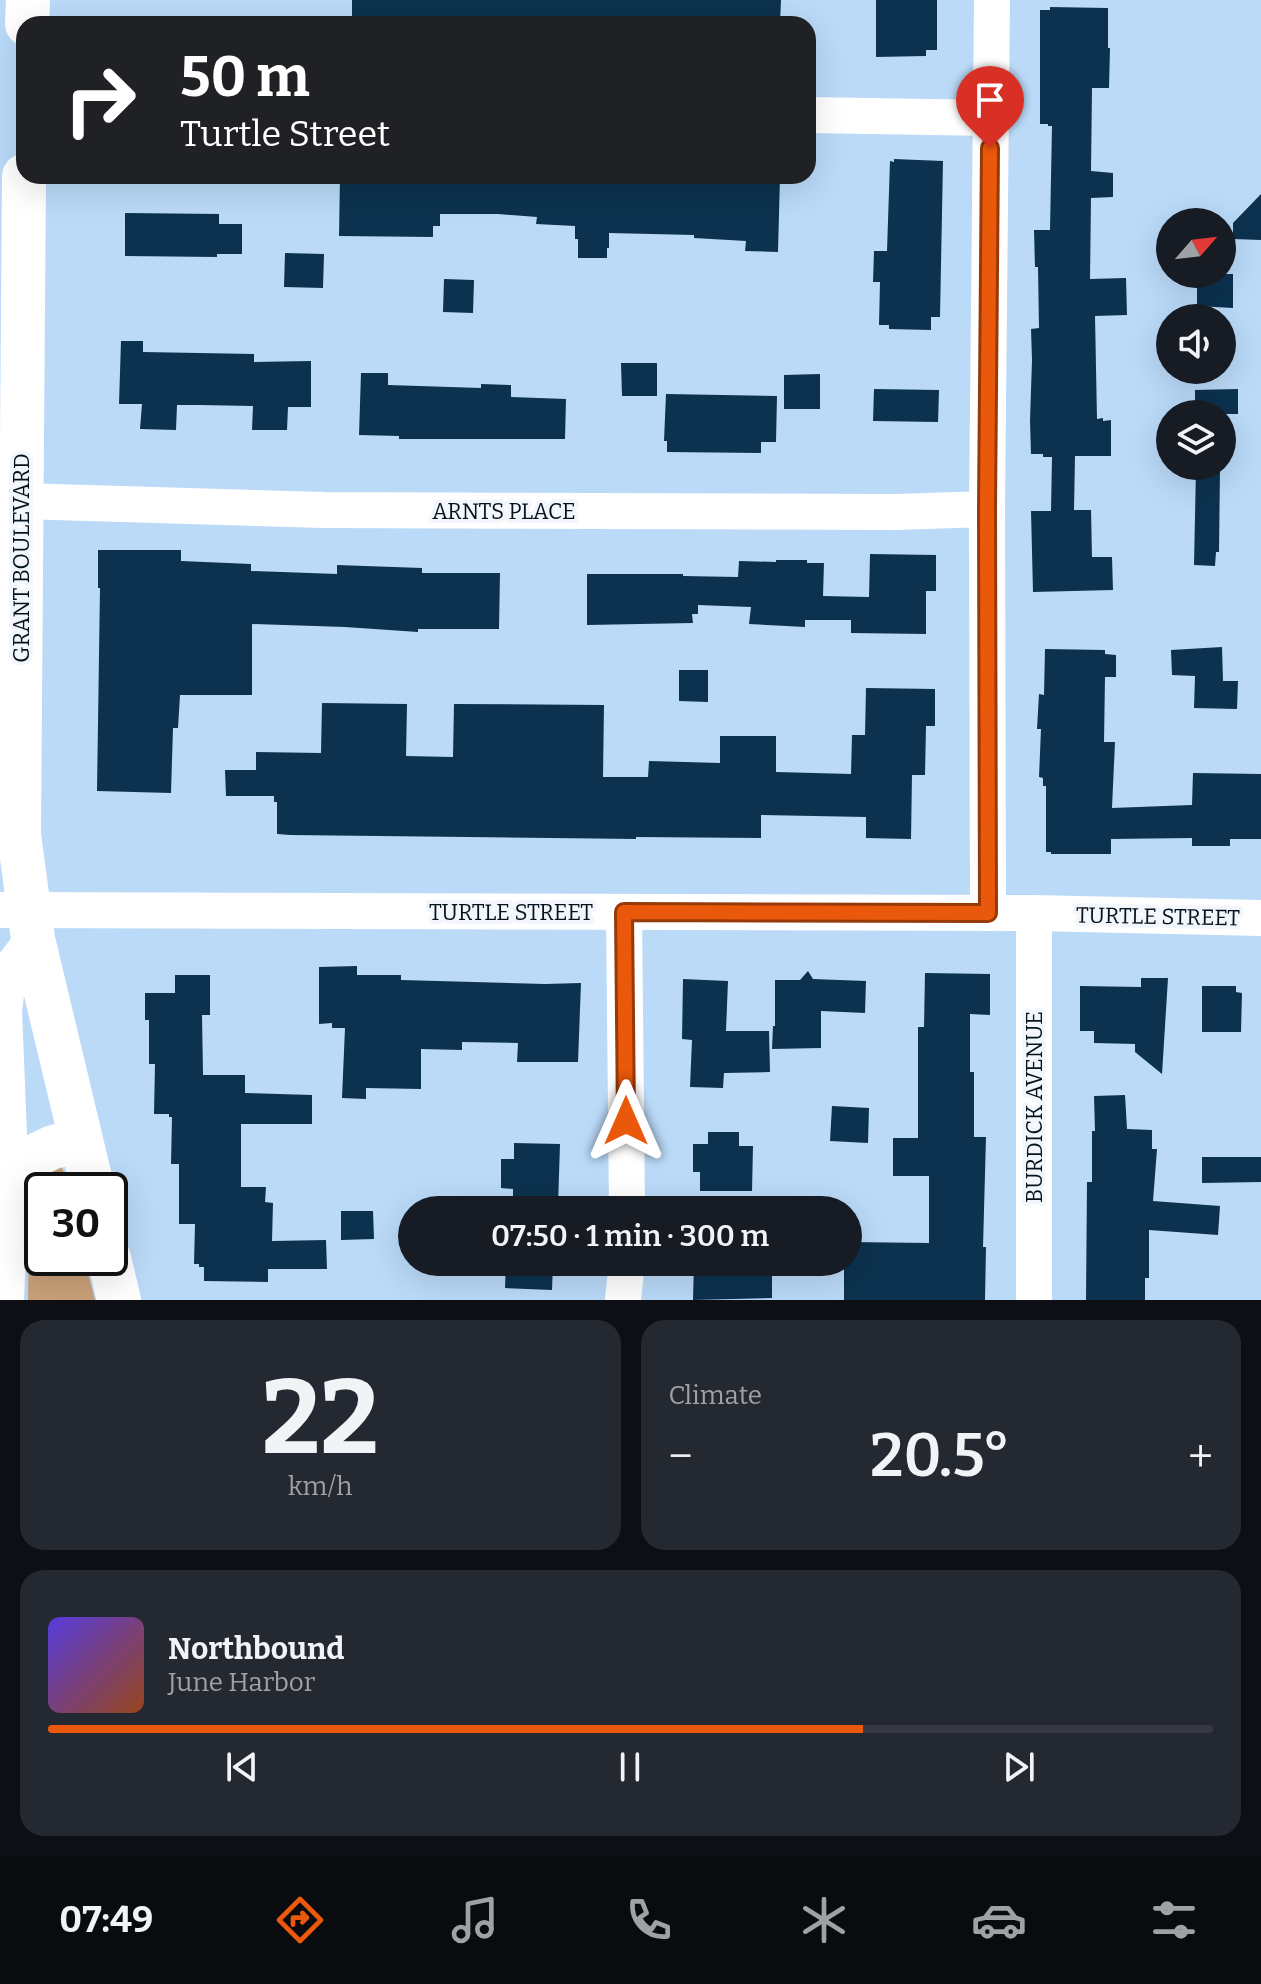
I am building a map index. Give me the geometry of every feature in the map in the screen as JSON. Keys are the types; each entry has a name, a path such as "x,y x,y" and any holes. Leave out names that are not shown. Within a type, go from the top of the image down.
{"street":[{"path":"988,913 987,509 992,0"},
{"path":"816,115 991,118"},
{"name":"GRANT BOULEVARD","path":"23,184 12,264 21,501 21,920 89,1172"},
{"name":"ARNTS PLACE","path":"21,501 339,510 896,512 987,509"},
{"path":"624,912 627,1196"},
{"name":"TURTLE STREET","path":"21,920 624,912 1034,913 1261,918"},
{"name":"BURDICK AVENUE","path":"1034,913 1034,1300"},
{"path":"6,1300 11,1184 4,1011 9,971 21,920"},
{"path":"11,1184 24,1161 53,1147 81,1141"},
{"path":"113,1276 119,1300"},
{"path":"623,1300 626,1276"}],"shaded area":[{"path":"57,1161 64,1172 34,1172"},
{"path":"28,1276 89,1276 95,1300 28,1300"}],"building":[{"path":"352,0 781,0 780,16 352,16"},
{"path":"876,0 937,0 937,50 926,50 926,56 876,57"},
{"path":"1050,7 1108,8 1109,88 1092,88 1091,171 1113,173 1113,197 1091,198 1090,279 1126,278 1127,315 1095,316 1097,419 1111,420 1111,456 1075,456 1074,510 1091,510 1092,557 1112,557 1113,590 1033,592 1031,511 1051,511 1052,457 1031,454 1030,421 1031,329 1039,328 1034,230 1050,230 1052,126 1040,124 1040,10 1050,10"},
{"path":"894,159 943,161 940,317 931,317 931,330 889,329 889,325 879,325 880,282 873,282 874,251 887,251 890,161 894,162"},
{"path":"340,184 780,184 778,252 745,251 746,241 694,238 694,235 609,233 607,258 578,258 575,226 536,224 537,217 498,214 440,214 440,226 433,226 433,237 339,236"},
{"path":"1261,194 1261,240 1236,239 1236,220"},
{"path":"125,213 219,214 219,224 242,224 242,254 217,254 217,257 125,256"},
{"path":"285,253 324,254 323,288 284,287"},
{"path":"444,279 474,280 473,313 443,312"},
{"path":"1197,288 1233,288 1233,304 1197,304"},
{"path":"121,341 143,341 143,352 254,354 254,362 311,361 311,407 288,407 287,430 252,430 253,406 199,405 177,405 176,430 140,429 142,404 119,404"},
{"path":"621,363 657,363 657,396 622,396"},
{"path":"361,373 388,373 388,385 481,388 481,384 511,385 511,397 566,399 565,439 399,439 399,436 359,435"},
{"path":"820,374 820,409 784,409 784,375"},
{"path":"874,389 939,390 938,422 873,421"},
{"path":"1238,389 1238,414 1236,400 1195,400 1195,390"},
{"path":"666,394 777,396 776,442 761,442 761,453 667,452 667,441 664,441"},
{"path":"1196,480 1220,480 1219,552 1216,552 1215,566 1194,565"},
{"path":"98,550 181,550 181,561 251,564 251,571 337,574 337,565 422,568 422,573 500,573 499,629 418,629 418,632 252,624 252,695 180,695 178,728 173,728 171,793 97,791"},
{"path":"870,554 936,555 936,591 926,591 926,634 851,633 851,620 805,620 805,627 749,624 751,607 698,605 698,614 692,614 693,623 587,625 587,574 738,577 739,561 807,560 807,563 824,563 823,596 869,597"},
{"path":"1222,647 1223,681 1238,681 1237,709 1194,708 1195,676 1172,675 1171,650"},
{"path":"1045,649 1105,650 1105,654 1116,655 1116,677 1105,677 1104,742 1115,742 1112,808 1192,805 1193,773 1261,774 1261,839 1230,839 1230,846 1192,846 1192,838 1111,839 1111,854 1046,852 1046,786 1043,786 1043,778 1039,777 1041,729 1037,729 1039,694 1044,695"},
{"path":"679,670 708,670 708,702 679,701"},
{"path":"866,688 935,689 935,726 926,726 925,775 912,775 911,839 866,838 866,817 761,815 761,838 290,835 277,834 277,802 274,802 274,796 226,796 225,770 256,770 256,752 321,753 322,703 407,704 406,756 453,757 454,704 604,705 603,777 648,777 649,761 720,763 720,736 776,736 776,772 851,774 852,735 865,735"},
{"path":"357,966 357,975 401,975 401,980 581,983 578,1062 517,1062 518,1043 462,1042 462,1050 421,1049 421,1089 366,1088 366,1099 342,1098 345,1028 332,1028 332,1023 319,1024 319,967"},
{"path":"808,971 813,979 866,981 865,1013 821,1011 821,1048 772,1049 775,980 800,980"},
{"path":"925,973 990,974 990,1015 970,1014 974,1137 986,1137 985,1300 844,1300 844,1276 862,1276 862,1242 929,1243 929,1176 893,1176 893,1138 918,1138 918,1027 924,1027"},
{"path":"175,975 210,975 210,1015 202,1015 203,1075 245,1075 245,1093 312,1095 312,1124 241,1124 241,1187 266,1187 265,1202 273,1203 272,1241 326,1240 327,1269 268,1269 268,1282 204,1281 204,1267 194,1264 195,1224 179,1224 179,1164 171,1164 172,1117 169,1114 154,1114 155,1064 149,1064 149,1020 145,1020 145,993 175,993"},
{"path":"1141,978 1168,978 1162,1074 1135,1052 1135,1044 1094,1043 1094,1031 1080,1031 1080,986 1141,987"},
{"path":"683,979 728,981 726,1031 769,1031 770,1072 724,1073 723,1088 690,1087 692,1040 682,1039"},
{"path":"1202,986 1236,986 1236,992 1242,993 1241,1032 1202,1032"},
{"path":"1125,1095 1127,1129 1152,1130 1152,1149 1157,1149 1153,1201 1220,1206 1218,1235 1149,1230 1149,1278 1145,1278 1145,1300 1086,1300 1087,1182 1092,1182 1094,1096"},
{"path":"832,1106 869,1108 868,1143 830,1141"},
{"path":"708,1132 739,1132 739,1146 753,1146 752,1191 700,1191 700,1172 693,1172 693,1144 708,1144"},
{"path":"514,1143 560,1144 558,1196 513,1196 513,1189 501,1188 501,1159 514,1159"},
{"path":"1202,1157 1261,1157 1261,1182 1202,1183"},
{"path":"341,1211 373,1211 374,1239 341,1240"},
{"path":"505,1276 552,1276 552,1290 505,1288"},
{"path":"694,1276 772,1276 772,1298 693,1300"}],"route":[{"path":"626,1121 624,912 988,913 990,148"}]}
